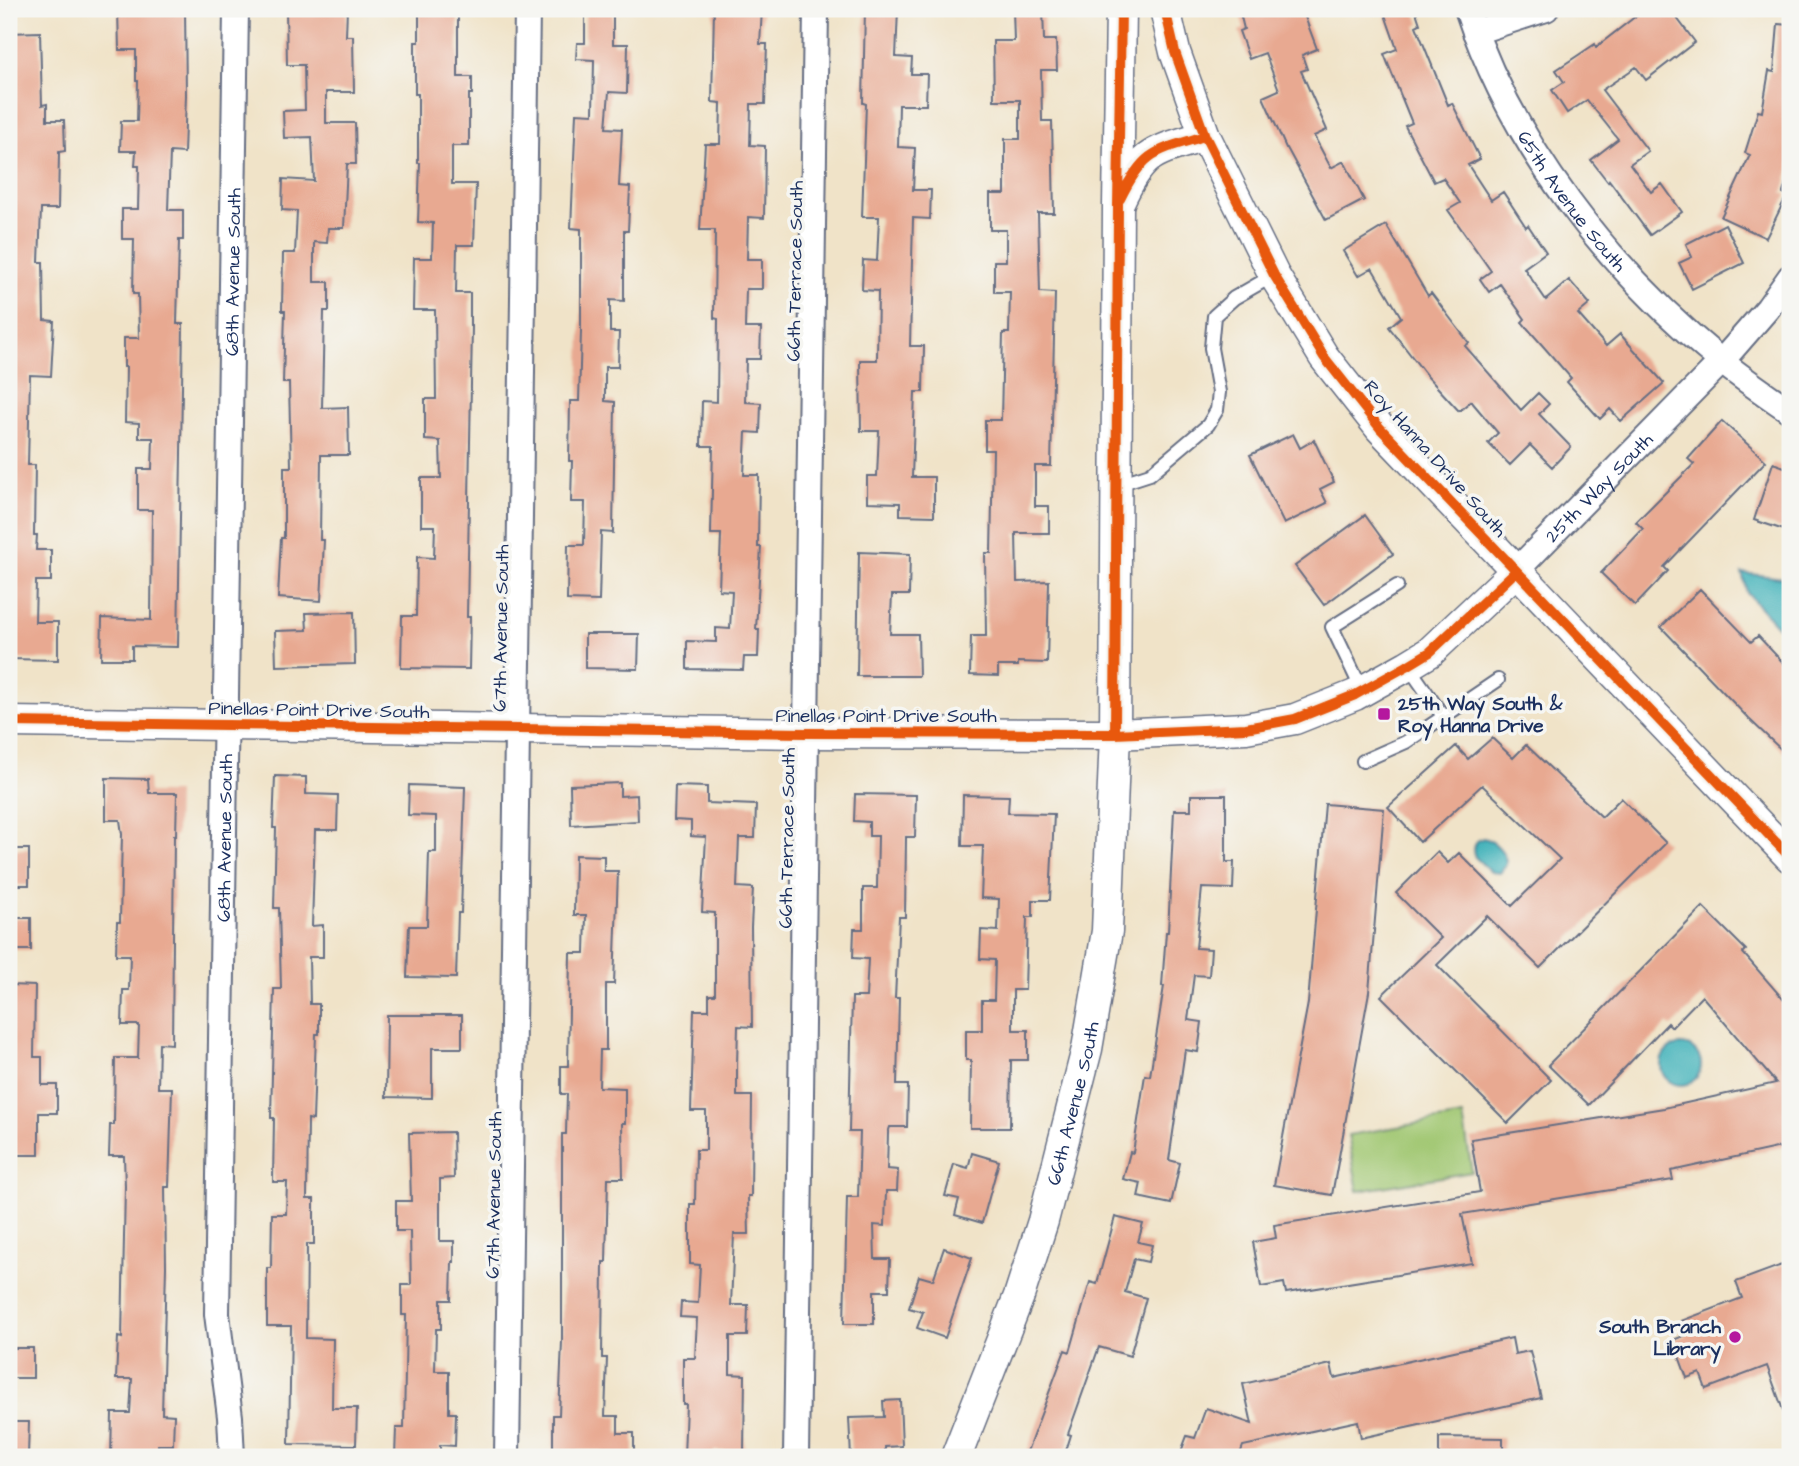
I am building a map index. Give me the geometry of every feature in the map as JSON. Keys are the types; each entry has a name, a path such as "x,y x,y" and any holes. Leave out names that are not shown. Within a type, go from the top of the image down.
{"street":[{"name":"68th Avenue South","path":"232,1457 230,1417 217,1314 228,725 236,9"},
{"name":"67th Avenue South","path":"507,1457 527,9"},
{"name":"66th Terrace South","path":"796,1457 816,9"},
{"path":"1115,734 1121,9"},
{"name":"Roy Hanna Drive South","path":"1165,9 1175,52 1205,136 1274,275 1324,356 1380,428 1790,857"},
{"name":"65th Avenue South","path":"1467,9 1513,114 1545,170 1595,234 1649,295 1721,361"},
{"path":"1475,32 1546,9"},
{"path":"1118,205 1130,178 1144,159 1163,149 1205,136"},
{"name":"25th Way South","path":"1115,734 1246,728 1295,719 1363,691 1430,652 1516,572 1721,361 1768,308 1790,278"},
{"path":"1721,361 1790,411"},
{"name":"Pinellas Point Drive South","path":"9,722 516,730 1115,734"},
{"name":"66th Avenue South","path":"956,1457 1019,1296 1043,1221 1087,1049 1107,931 1115,734"}],"lane":[{"path":"1116,485 1150,474 1208,425 1217,410 1219,391 1211,348 1213,316 1234,298 1274,275"},
{"path":"1363,691 1332,627 1397,586"},
{"path":"1407,666 1443,716"},
{"path":"1363,761 1406,742 1498,680"}],"green space":[{"path":"1463,1116 1472,1172 1358,1191 1348,1135"}],"water":[{"path":"1742,573 1790,579 1790,640 1747,593"},
{"path":"1483,838 1496,845 1505,856 1506,865 1500,873 1491,872 1475,857 1474,845"},
{"path":"1681,1045 1689,1046 1695,1051 1700,1057 1700,1073 1695,1079 1689,1084 1681,1085 1673,1084 1667,1079 1662,1073 1661,1065 1662,1057 1667,1051 1673,1046"}],"building":[{"path":"118,9 185,9 184,153 170,152 168,210 183,210 183,240 179,240 177,324 183,324 178,647 132,646 132,659 101,659 102,618 151,620 152,510 138,510 138,469 152,469 153,438 139,438 139,423 125,422 124,338 139,338 138,294 133,294 134,239 122,239 122,209 138,209 139,166 135,166 136,151 120,151 121,121 137,121 138,81 136,50 119,50"},
{"path":"286,9 347,9 346,36 353,36 354,92 326,92 326,123 355,123 356,164 347,164 344,228 328,228 327,243 314,242 314,282 329,282 329,311 324,311 322,408 348,407 349,455 321,455 320,540 324,540 321,601 278,598 281,538 284,538 284,467 291,467 289,383 283,383 283,253 295,253 297,211 282,210 283,179 314,181 312,137 284,138 283,111 305,110 304,65 287,65"},
{"path":"419,9 458,9 458,77 472,77 472,94 469,94 469,146 452,146 452,184 476,184 474,245 457,245 456,293 470,293 472,326 467,617 470,617 469,669 401,668 402,616 416,616 417,557 434,558 435,526 421,526 421,478 441,478 440,441 425,440 425,399 436,399 435,310 413,310 414,258 432,258 433,223 418,222 420,163 418,94 415,94 415,42 419,42"},
{"path":"585,9 613,9 613,44 628,44 627,93 609,92 606,128 622,129 619,186 630,187 628,231 624,231 624,301 610,300 610,332 619,332 618,367 605,367 605,401 615,402 613,533 601,532 599,601 567,600 568,545 584,545 585,502 571,502 572,461 569,461 570,401 579,401 581,331 581,229 571,228 576,113 593,114 594,60 576,59 577,43 585,43"},
{"path":"714,9 762,9 760,44 767,44 765,104 751,104 750,145 765,146 764,218 748,217 747,259 762,259 762,289 746,289 745,328 761,328 760,359 746,359 745,402 761,403 760,433 746,432 744,475 759,475 758,547 761,547 756,629 759,629 758,657 744,657 743,670 687,669 687,641 716,642 716,628 730,629 732,591 719,590 721,534 711,534 713,446 701,446 702,401 717,402 715,230 700,230 705,144 720,144 721,103 712,102"},
{"path":"865,9 898,9 896,57 912,58 911,74 927,74 926,105 899,105 898,147 915,148 913,190 931,190 930,219 913,218 910,346 924,346 923,392 915,392 912,477 934,477 934,516 900,515 900,503 867,502 867,476 877,476 879,431 861,431 860,360 877,360 878,291 862,290 863,260 877,261 879,217 862,217 866,104 863,103"},
{"path":"1013,9 1043,9 1044,40 1056,40 1057,70 1041,70 1042,121 1052,121 1054,213 1038,213 1040,292 1055,293 1051,466 1035,466 1035,506 1049,506 1049,533 1016,533 1017,582 1049,581 1047,663 1018,662 1018,666 998,666 998,676 970,675 971,636 986,636 985,553 991,553 993,450 985,450 985,420 1001,420 1003,333 1009,333 1010,292 994,292 994,261 1006,261 1006,230 990,230 990,194 1005,194 1005,139 1020,139 1020,100 994,100 993,41 1014,41"},
{"path":"1239,9 1302,9 1317,49 1302,55 1307,69 1301,71 1327,130 1314,136 1331,168 1344,161 1364,200 1326,220 1286,148 1263,97 1279,90 1265,53 1249,59 1239,31 1244,29"},
{"path":"1383,9 1415,9 1420,24 1416,26 1448,105 1452,103 1480,159 1468,165 1491,200 1503,192 1546,252 1524,268 1546,300 1569,280 1590,304 1578,314 1606,346 1620,334 1664,383 1621,421 1610,409 1600,419 1567,382 1571,378 1522,322 1525,319 1500,284 1489,292 1480,279 1491,271 1448,210 1460,203 1443,178 1434,182 1405,126 1412,123 1384,54 1397,49"},
{"path":"1645,9 1670,9 1695,42 1646,80 1636,67 1602,90 1648,151 1630,164 1651,192 1662,184 1682,212 1650,235 1591,160 1618,139 1587,100 1567,113 1552,90 1564,82 1556,70 1595,44 1596,47"},
{"path":"1778,24 1790,25 1790,168 1783,193 1787,195 1766,238 1721,217 1750,155 1745,153 1758,111 1762,112 1769,71 1774,72"},
{"path":"40,32 42,105 47,104 47,120 64,120 65,151 59,152 58,209 41,209 39,262 43,262 44,320 54,321 51,376 30,375 28,465 35,465 36,550 51,550 51,581 36,581 35,622 58,622 58,660 9,659 9,137 15,137 13,91 9,91 9,33"},
{"path":"1725,224 1744,263 1692,289 1679,263 1692,257 1686,244"},
{"path":"1386,225 1428,296 1431,293 1469,343 1465,346 1521,410 1538,393 1549,404 1539,414 1571,447 1552,467 1530,445 1510,465 1488,443 1498,433 1471,401 1459,411 1427,376 1389,327 1401,317 1372,268 1358,276 1343,251"},
{"path":"1722,421 1766,461 1664,567 1668,571 1635,606 1601,573 1643,529 1636,522 1694,464 1688,459"},
{"path":"1293,434 1300,448 1314,440 1334,482 1320,489 1327,503 1284,524 1250,455"},
{"path":"1773,463 1790,469 1790,532 1754,520"},
{"path":"1365,515 1393,554 1324,605 1295,566"},
{"path":"859,552 910,554 909,595 892,595 890,634 918,634 919,676 857,676"},
{"path":"1700,589 1751,642 1758,636 1790,670 1790,758 1661,627"},
{"path":"354,612 355,664 276,666 275,631 307,630 306,613"},
{"path":"585,634 639,634 638,669 585,668"},
{"path":"1492,738 1513,758 1526,745 1602,817 1621,798 1666,843 1540,968 1487,916 1437,965 1551,1080 1508,1123 1381,996 1441,938 1396,893 1437,852 1448,863 1459,853 1512,906 1560,859 1482,785 1420,842 1388,807 1456,746 1468,759"},
{"path":"275,776 306,777 306,794 338,795 337,830 315,830 312,926 323,925 323,957 309,957 310,1004 319,1004 319,1034 316,1034 313,1120 308,1119 307,1199 314,1199 314,1244 307,1244 306,1338 333,1339 332,1408 357,1408 356,1445 289,1444 291,1326 267,1326 267,1268 271,1268 272,1214 286,1214 287,1182 273,1182 274,1118 271,1118 274,989 281,989 279,908 274,908"},
{"path":"106,778 148,779 149,793 177,793 174,835 172,1044 159,1043 158,1088 172,1088 169,1187 165,1187 162,1414 174,1415 173,1445 158,1445 158,1457 111,1457 112,1413 130,1413 132,1379 116,1379 118,1337 122,1338 125,1186 124,1156 109,1156 110,1125 114,1125 115,1058 138,1058 139,1025 122,1025 123,990 129,990 130,955 116,955 117,922 120,922 122,834 120,820 106,820"},
{"path":"620,783 620,796 637,795 638,821 571,825 570,785"},
{"path":"409,785 465,787 456,978 407,977 409,926 427,926 429,852 436,852 436,816 408,815"},
{"path":"675,786 707,787 707,803 756,805 755,838 739,838 737,887 753,888 752,1027 738,1026 737,1065 737,1096 752,1096 749,1234 734,1234 731,1305 748,1305 747,1336 730,1336 730,1374 745,1375 744,1452 714,1451 714,1457 684,1457 686,1404 683,1404 683,1358 695,1358 697,1318 680,1317 681,1302 698,1303 700,1265 690,1264 690,1204 695,1204 696,1150 706,1150 706,1111 691,1111 694,1010 709,1010 709,995 715,995 715,913 702,912 706,837 691,836 691,821 674,820"},
{"path":"855,794 916,795 915,837 906,837 905,917 899,917 895,998 899,998 897,1085 908,1085 907,1127 890,1127 888,1133 887,1169 898,1170 897,1191 886,1191 885,1226 874,1225 875,1259 890,1259 889,1291 874,1291 874,1324 844,1324 847,1197 858,1197 860,1132 849,1132 852,997 866,997 868,959 853,958 854,929 863,929 863,888 877,888 878,836 869,836 869,822 854,821"},
{"path":"963,795 1009,796 1008,813 1054,814 1050,900 1033,900 1033,917 1027,917 1025,990 1013,990 1013,1030 1028,1030 1028,1060 1011,1060 1010,1128 970,1128 971,1060 966,1060 966,1030 982,1030 982,1000 994,1000 995,960 980,959 981,930 998,931 999,899 981,898 983,846 962,846"},
{"path":"1191,795 1226,795 1226,862 1234,862 1233,889 1202,888 1196,948 1211,949 1209,976 1194,975 1188,1020 1202,1022 1198,1052 1185,1050 1169,1160 1180,1163 1171,1204 1138,1197 1141,1183 1123,1179 1130,1152 1133,1153 1145,1075 1150,1076 1164,986 1174,810 1191,810"},
{"path":"1325,804 1384,809 1369,992 1332,1195 1274,1185 1308,1003"},
{"path":"9,849 29,849 29,885 9,885"},
{"path":"575,855 604,856 604,871 618,871 614,984 606,984 606,1050 600,1050 599,1087 625,1088 625,1123 622,1123 623,1178 608,1178 606,1262 603,1262 602,1358 607,1358 605,1416 618,1416 618,1433 634,1433 634,1457 602,1457 602,1451 553,1451 553,1415 559,1415 562,1341 562,1134 566,1134 567,1094 561,1094 561,1066 568,1066 570,953 585,953 586,915 574,915"},
{"path":"1703,907 1746,950 1743,953 1790,1007 1790,1145 1671,1171 1673,1180 1462,1214 1472,1263 1286,1293 1284,1283 1261,1287 1253,1242 1276,1238 1274,1225 1480,1192 1471,1139 1664,1108 1776,1083 1702,996 1672,1027 1668,1023 1589,1105 1548,1065"},
{"path":"9,918 31,918 31,950 9,950"},
{"path":"9,985 35,986 34,1057 42,1057 42,1085 57,1085 57,1113 39,1113 39,1155 9,1155"},
{"path":"387,1015 462,1015 462,1048 432,1048 432,1098 386,1097"},
{"path":"453,1132 454,1178 440,1179 440,1241 454,1241 454,1262 451,1300 441,1300 441,1329 436,1329 435,1371 449,1371 449,1413 456,1413 455,1446 440,1445 440,1457 395,1457 396,1428 404,1428 406,1315 402,1315 402,1285 411,1285 410,1231 396,1231 396,1201 411,1201 409,1133"},
{"path":"972,1153 999,1161 982,1223 955,1215 959,1199 945,1196 954,1164 968,1168"},
{"path":"1115,1217 1143,1224 1138,1242 1152,1245 1148,1262 1134,1259 1125,1292 1146,1298 1130,1356 1099,1347 1068,1434 1071,1435 1064,1457 1025,1457 1065,1350 1070,1352 1090,1282 1097,1284"},
{"path":"944,1248 972,1258 945,1338 917,1328 923,1312 909,1308 919,1276 933,1280"},
{"name":"South Branch Library","path":"1790,1262 1788,1424 1767,1366 1706,1389 1700,1373 1687,1378 1673,1340 1686,1335 1681,1321 1742,1298 1736,1282"},
{"path":"1512,1338 1515,1354 1530,1351 1541,1398 1361,1438 1358,1421 1243,1446 1239,1457 1179,1457 1187,1436 1195,1438 1206,1408 1252,1424 1243,1384 1331,1364 1334,1378"},
{"path":"9,1348 33,1348 33,1378 9,1378"},
{"path":"900,1400 902,1446 885,1447 885,1457 851,1457 849,1418 884,1417 883,1401"},
{"path":"9,1422 29,1422 28,1456 9,1456"},
{"path":"1439,1437 1503,1438 1503,1457 1439,1457"}],"cycle path":[{"path":"1115,734 1121,9"},
{"path":"1165,9 1175,52 1205,136 1274,275 1324,357 1380,428 1790,857"},
{"path":"1120,199 1144,161 1174,145 1205,136"},
{"path":"9,722 805,733 1115,734 1246,728 1295,719 1355,695 1407,666 1430,652 1515,572"}],"place":[{"name":"25th Way South & Roy Hanna Drive","path":"1384,714"},
{"name":"South Branch Library","path":"1735,1337"}]}
